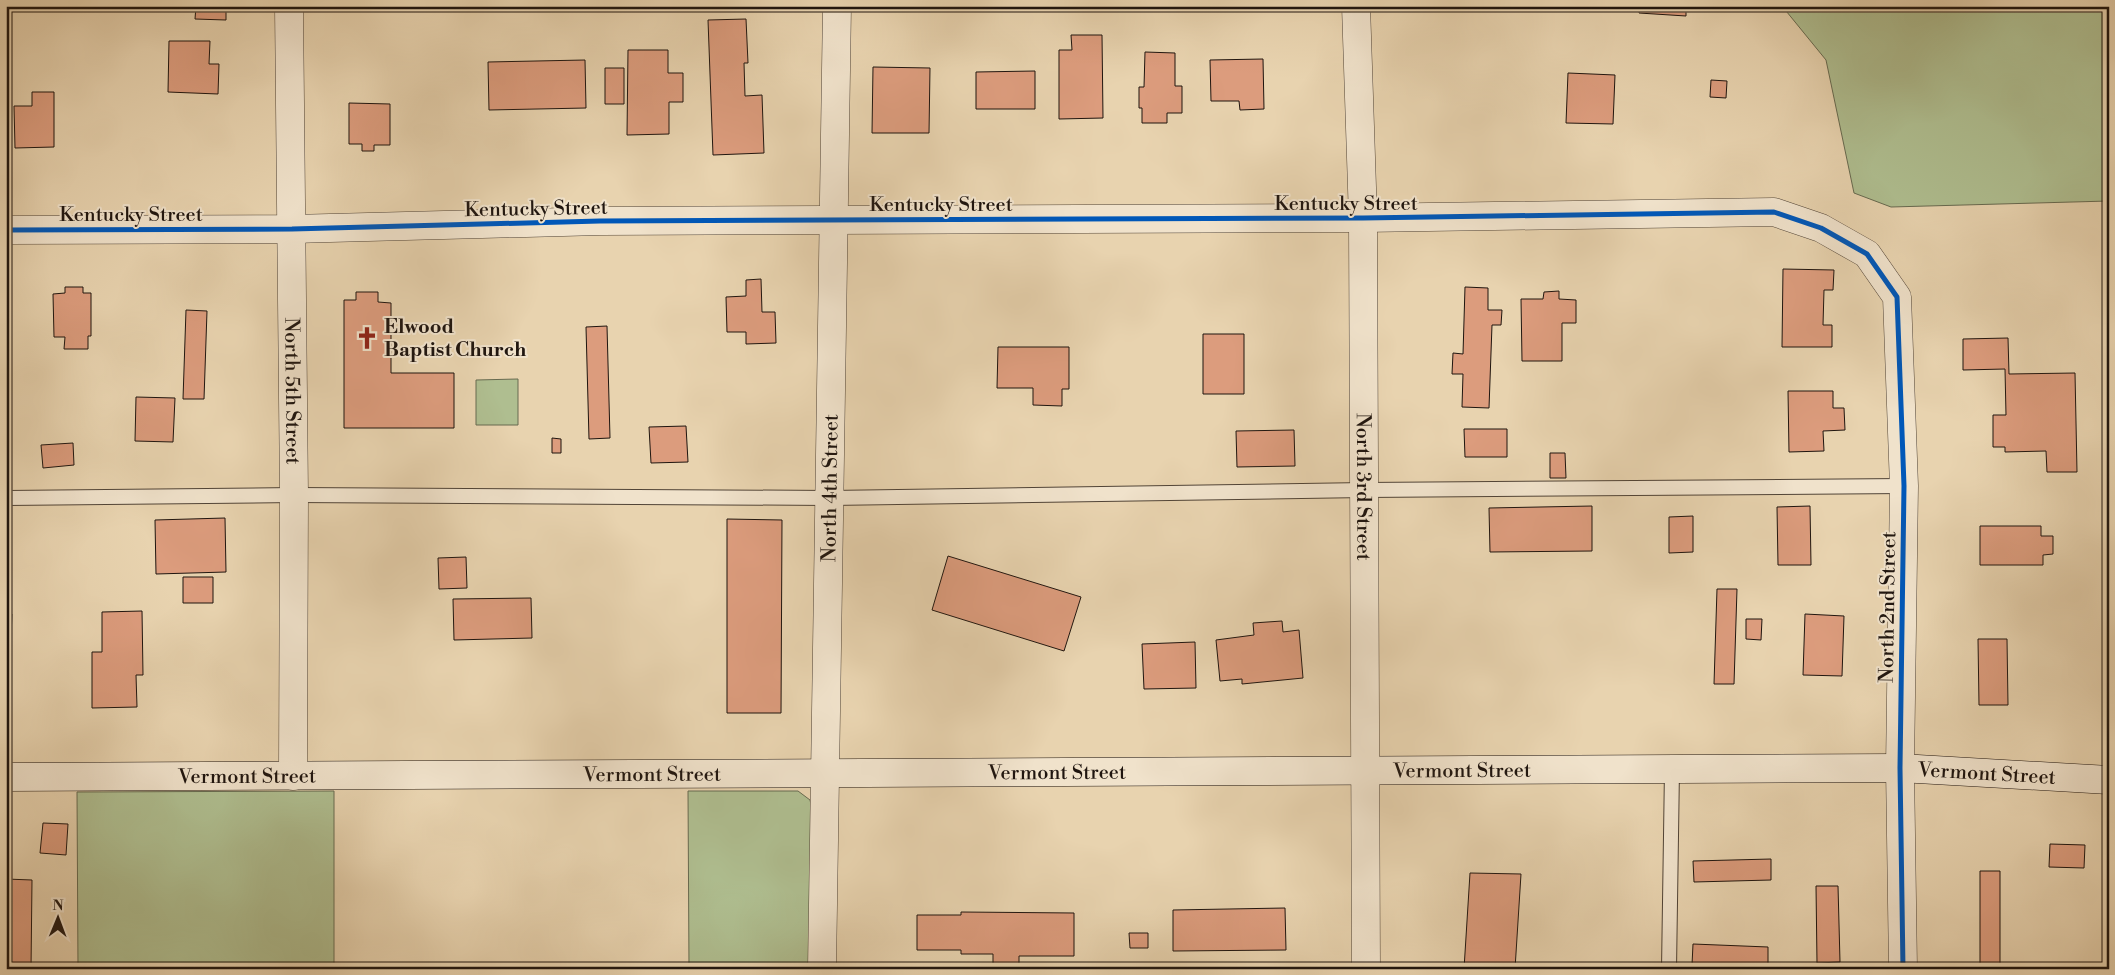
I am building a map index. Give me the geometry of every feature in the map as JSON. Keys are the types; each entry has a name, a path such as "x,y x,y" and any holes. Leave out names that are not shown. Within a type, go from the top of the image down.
{"street":[{"name":"North 5th Street","path":"289,6 294,495 293,776"},
{"name":"North 4th Street","path":"822,969 837,6"},
{"name":"North 3rd Street","path":"1356,6 1363,218 1366,969"},
{"name":"Kentucky Street","path":"6,230 292,229 600,221 1363,218 1774,212 1821,228 1867,254"},
{"name":"North 2nd Street","path":"1867,254 1897,297 1904,486 1900,768 1903,969"},
{"name":"Vermont Street","path":"6,777 1900,768 2109,780"}],"lane":[{"path":"6,498 294,495 830,498 1365,490 1904,486"},
{"path":"1668,969 1672,769"}],"green space":[{"path":"1782,6 2109,6 2109,201 1891,207 1854,193 1826,60"},
{"path":"518,379 518,425 476,425 476,380"},
{"path":"334,791 334,969 78,969 77,792"},
{"path":"688,791 798,791 810,800 815,824 821,969 689,969"}],"building":[{"path":"196,6 226,6 226,20 195,19"},
{"path":"1640,6 1686,6 1686,16 1639,13"},
{"path":"746,19 748,63 744,63 745,96 762,95 764,153 713,155 708,20"},
{"path":"1071,35 1102,35 1103,118 1059,119 1059,50 1072,50"},
{"path":"169,41 210,41 209,64 219,64 218,94 168,92"},
{"path":"628,50 668,50 668,73 683,73 683,102 669,102 669,134 627,135"},
{"path":"1145,52 1175,53 1175,86 1182,86 1182,113 1167,113 1167,123 1142,123 1142,108 1139,108 1139,87 1144,87"},
{"path":"1263,59 1264,109 1240,110 1239,101 1211,101 1210,60"},
{"path":"585,60 586,108 489,110 488,62"},
{"path":"873,67 930,68 929,133 872,133"},
{"path":"605,68 624,68 624,104 605,104"},
{"path":"1035,71 1035,109 976,109 976,72"},
{"path":"1568,73 1615,75 1613,124 1566,123"},
{"path":"1711,80 1727,81 1726,98 1710,97"},
{"path":"32,92 54,92 54,147 15,148 14,106 32,106"},
{"path":"349,103 390,104 390,145 374,145 374,151 362,151 362,144 349,144"},
{"path":"1783,269 1834,270 1833,290 1824,290 1823,325 1832,325 1832,347 1782,347"},
{"path":"761,279 762,312 775,312 776,343 746,344 746,332 727,332 726,297 746,296 746,280"},
{"path":"65,287 83,287 83,293 91,293 91,336 88,336 88,349 64,349 65,337 54,337 53,294 65,293"},
{"path":"1465,287 1488,288 1488,310 1502,310 1501,325 1492,325 1489,408 1462,407 1463,374 1452,374 1453,353 1463,354"},
{"path":"1559,291 1559,299 1576,300 1576,323 1562,323 1562,361 1522,361 1521,299 1543,299 1544,292"},
{"name":"Elwood Baptist Church","path":"356,292 378,292 378,302 391,303 391,373 454,373 454,428 344,428 344,300 356,300"},
{"path":"186,310 207,311 204,399 183,399"},
{"path":"607,326 610,438 589,439 586,327"},
{"path":"1203,334 1244,334 1244,394 1203,394"},
{"path":"2008,338 2009,374 2075,373 2077,472 2047,472 2046,451 2005,452 2005,447 1993,447 1993,415 2006,415 2005,369 1963,370 1963,339"},
{"path":"998,347 1069,347 1069,389 1062,389 1062,406 1033,405 1033,388 997,388"},
{"path":"1788,391 1833,391 1833,408 1844,408 1845,430 1823,431 1824,451 1789,452"},
{"path":"136,397 175,398 173,442 135,441"},
{"path":"686,426 688,462 651,463 649,427"},
{"path":"1464,429 1507,429 1507,457 1465,457"},
{"path":"1294,430 1295,466 1237,467 1236,431"},
{"path":"552,438 561,439 561,453 552,453"},
{"path":"73,443 74,465 43,468 41,445"},
{"path":"1550,453 1565,453 1566,478 1550,478"},
{"path":"1592,506 1592,551 1490,552 1489,508"},
{"path":"1810,506 1811,565 1778,565 1777,507"},
{"path":"1693,516 1693,552 1669,553 1669,517"},
{"path":"225,518 226,572 156,574 155,520"},
{"path":"727,519 782,520 781,713 727,713"},
{"path":"1980,526 2041,526 2041,536 2053,536 2053,554 2043,555 2043,565 1980,565"},
{"path":"948,556 1081,597 1064,651 932,610"},
{"path":"466,557 467,588 439,589 438,558"},
{"path":"183,577 213,577 213,603 183,603"},
{"path":"1717,589 1737,589 1734,684 1714,684"},
{"path":"531,598 532,638 454,640 453,599"},
{"path":"142,611 143,675 136,675 137,707 92,708 92,652 102,652 102,612"},
{"path":"6,613 12,614 8,701 6,701"},
{"path":"1805,614 1844,616 1842,676 1803,675"},
{"path":"1746,619 1762,619 1761,640 1746,639"},
{"path":"1282,621 1283,632 1299,630 1303,678 1242,684 1242,679 1220,681 1216,640 1254,635 1253,623"},
{"path":"1978,639 2007,639 2008,705 1979,705"},
{"path":"1195,642 1196,688 1144,689 1142,644"},
{"path":"43,823 68,824 66,855 40,853"},
{"path":"2050,844 2085,845 2084,868 2049,867"},
{"path":"1771,859 1771,880 1694,882 1693,861"},
{"path":"1980,871 2000,871 2000,968 1980,968"},
{"path":"1470,873 1521,874 1515,969 1464,969"},
{"path":"6,879 32,880 31,969 6,969"},
{"path":"1816,886 1838,886 1840,962 1817,963"},
{"path":"1285,908 1286,950 1173,951 1173,910"},
{"path":"961,912 1074,913 1074,956 1019,956 1019,969 993,969 993,954 961,954 961,950 917,950 917,915 961,915"},
{"path":"1129,933 1148,933 1148,948 1130,948"},
{"path":"1693,944 1768,947 1768,968 1692,965"}],"cycle path":[{"path":"6,230 292,229 600,221 1363,218 1774,212 1821,228 1867,254 1897,297 1904,486 1900,768 1903,969"}],"place":[{"name":"Elwood Baptist Church","path":"367,338"}]}
